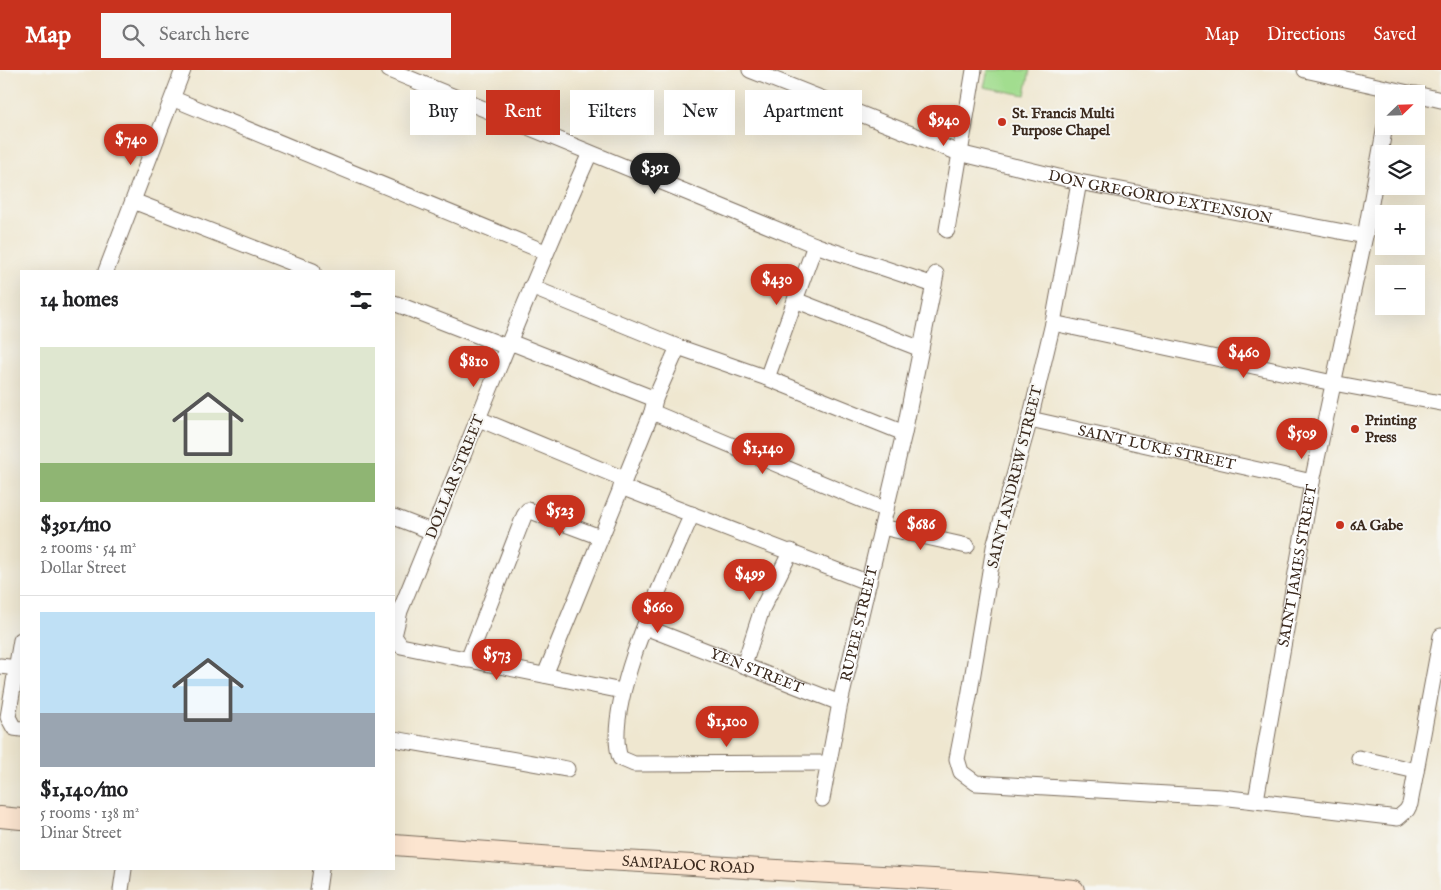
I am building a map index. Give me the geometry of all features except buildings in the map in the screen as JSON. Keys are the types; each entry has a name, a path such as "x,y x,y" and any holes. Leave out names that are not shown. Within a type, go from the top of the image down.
{"street":[{"path":"106,270 174,99 183,70"},
{"path":"389,70 815,244 767,378"},
{"name":"DON GREGORIO EXTENSION","path":"750,70 958,153 1079,182 1364,236"},
{"path":"947,230 958,153 974,70"},
{"path":"1305,70 1375,87"},
{"path":"1425,96 1441,100"},
{"path":"174,99 546,252"},
{"name":"SAINT JAMES STREET","path":"1256,800 1312,482 1383,135"},
{"name":"DOLLAR STREET","path":"395,627 397,610 433,532 479,419 505,346 590,153"},
{"name":"SAINT ANDREW STREET","path":"1079,182 1053,323 1030,419 994,548 970,697 956,759 961,772 976,783 1256,800"},
{"path":"133,201 310,270"},
{"name":"RUPEE STREET","path":"815,244 935,279 904,433 840,703 822,800"},
{"path":"531,287 678,348 767,378 904,433"},
{"path":"795,300 921,349"},
{"path":"395,303 505,346 514,344 886,510"},
{"path":"1053,323 1333,383 1441,403"},
{"path":"545,675 678,348"},
{"path":"479,419 692,514 869,583"},
{"name":"SAINT LUKE STREET","path":"1030,419 1312,482"},
{"path":"468,660 528,510 600,537"},
{"path":"692,514 645,626 622,690 616,746 620,758 634,764 829,762"},
{"path":"395,517 433,532"},
{"path":"882,527 968,546"},
{"path":"744,665 762,609 791,551"},
{"name":"YEN STREET","path":"645,626 840,703"},
{"path":"1256,800 1392,818 1403,815 1410,804 1441,636"},
{"path":"395,637 402,646 622,690"},
{"path":"20,647 8,717 14,728 20,729"},
{"path":"0,666 17,668"},
{"path":"395,739 566,769"},
{"path":"1359,758 1416,771"},
{"path":"0,818 20,819"},
{"name":"SAMPALOC ROAD","path":"395,845 575,859 986,882 1072,890"},
{"path":"121,890 124,870"},
{"path":"318,890 320,870"}],"green space":[{"path":"988,70 1030,70 1025,95 984,87"}],"place":[{"name":"St. Francis Multi Purpose Chapel","path":"1002,122"},
{"name":"Printing Press","path":"1355,429"},
{"name":"6A Gabe","path":"1340,525"}]}
